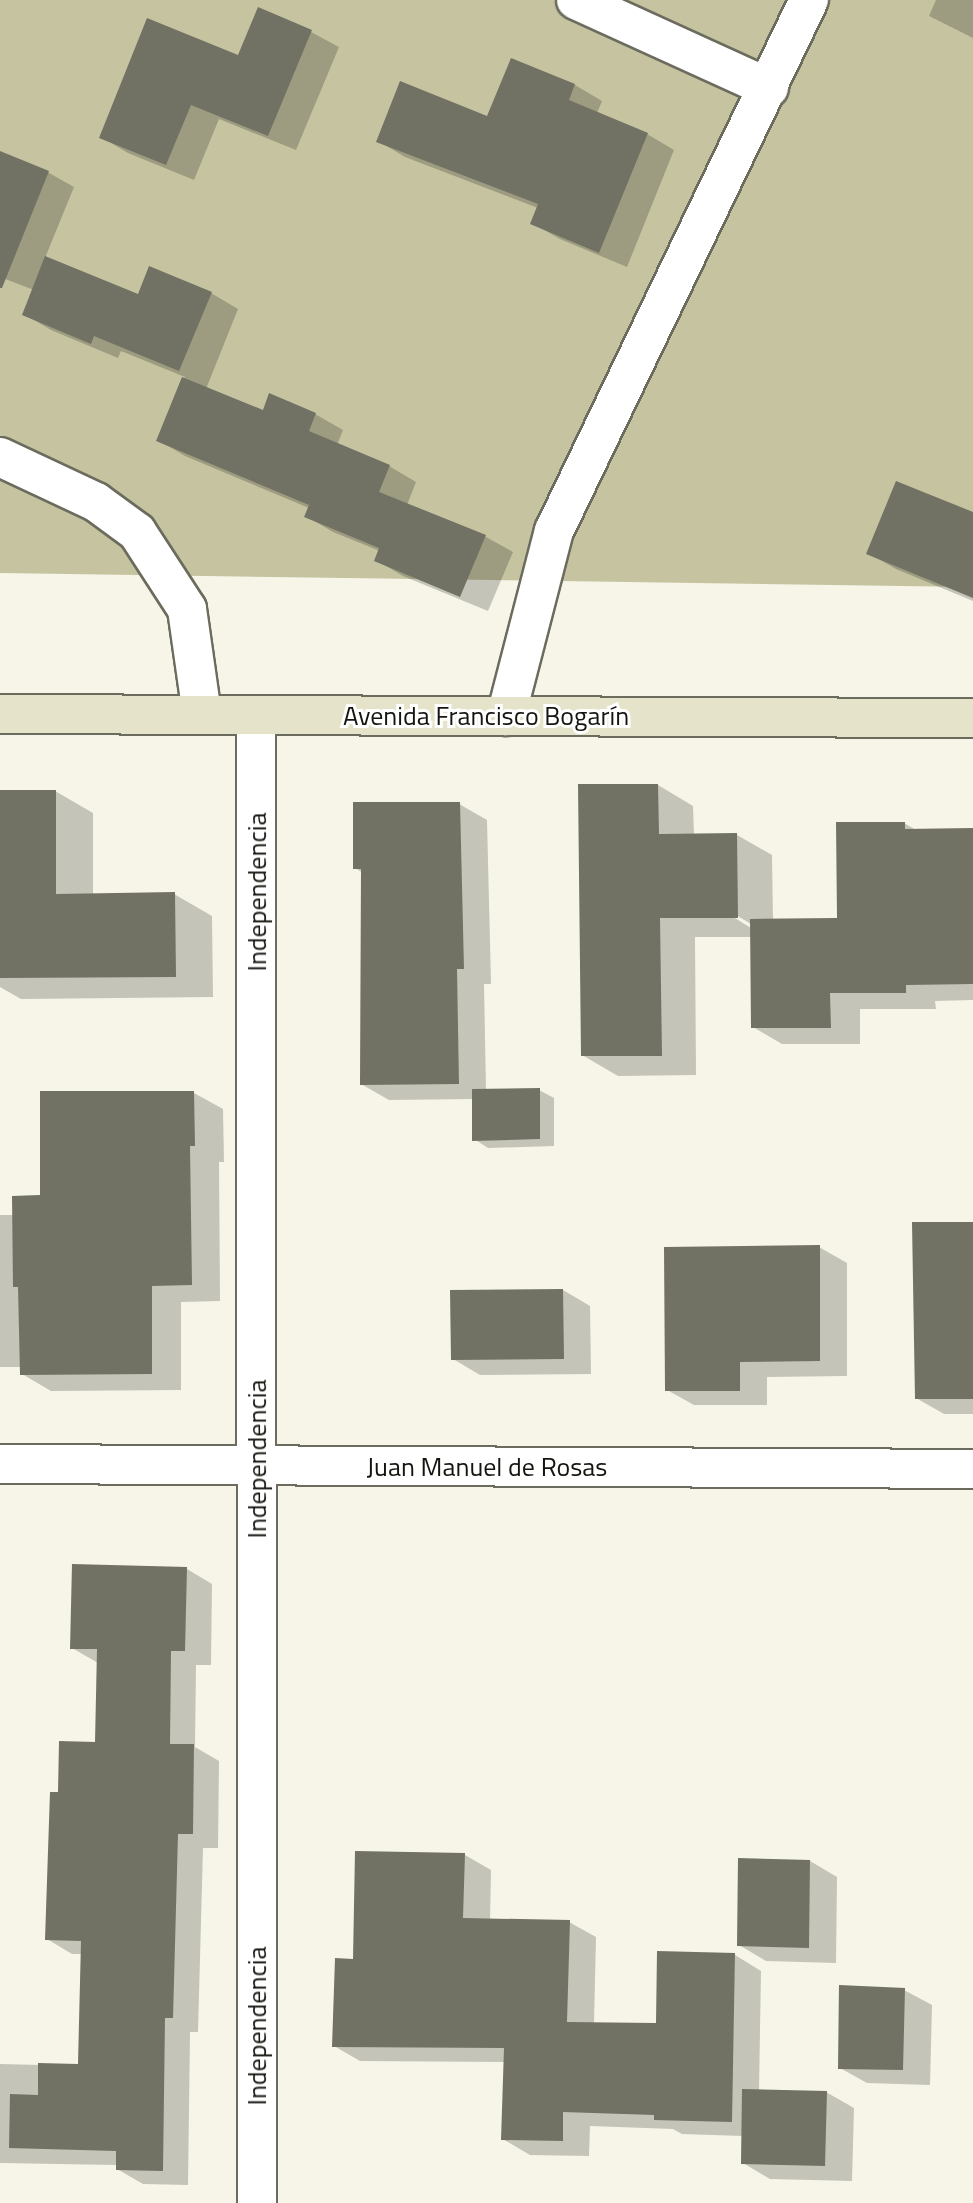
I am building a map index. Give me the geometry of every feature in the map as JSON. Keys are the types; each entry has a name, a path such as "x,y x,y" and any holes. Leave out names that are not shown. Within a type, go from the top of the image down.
{"street":[{"path":"576,0 769,88"},
{"path":"506,716 554,531 809,0"},
{"path":"0,457 96,502 137,533 187,608 202,715"},
{"name":"Avenida Francisco Bogarín","path":"0,714 973,718"},
{"name":"Independencia","path":"257,715 257,2203"},
{"name":"Juan Manuel de Rosas","path":"0,1464 973,1469"}],"shaded area":[{"path":"0,0 973,0 973,587 0,573"}],"building":[{"path":"258,7 312,30 268,136 191,105 166,165 99,138 147,18 238,55"},
{"path":"511,58 575,84 569,100 648,133 599,253 530,224 538,204 376,142 400,81 487,116"},
{"path":"0,151 49,171 2,288 0,288"},
{"path":"45,256 138,294 149,266 212,292 179,371 94,336 91,344 22,315"},
{"path":"182,377 263,410 269,393 316,413 309,431 390,465 379,492 486,535 460,597 374,561 379,548 304,517 309,505 156,441"},
{"path":"896,481 973,512 973,598 866,554"},
{"path":"578,784 658,784 659,834 737,833 738,918 660,918 662,1056 581,1056"},
{"path":"0,790 56,790 56,894 175,892 176,977 0,978"},
{"path":"353,802 460,802 464,969 457,969 459,1084 360,1085 361,869 353,869"},
{"path":"836,822 905,822 905,829 973,828 973,984 906,985 906,993 830,993 831,1028 751,1028 750,919 837,918"},
{"path":"540,1088 540,1139 472,1141 472,1089"},
{"path":"40,1091 194,1091 195,1146 190,1146 192,1285 152,1286 152,1374 20,1375 18,1287 13,1287 12,1196 40,1195"},
{"path":"912,1222 973,1222 973,1399 915,1399"},
{"path":"820,1245 820,1361 740,1362 740,1391 665,1391 664,1247"},
{"path":"563,1289 564,1359 451,1360 450,1290"},
{"path":"72,1564 187,1567 185,1651 171,1651 170,1744 194,1744 193,1834 178,1834 173,2018 165,2018 163,2171 116,2170 116,2151 9,2148 10,2094 38,2095 38,2063 78,2064 81,1941 45,1940 50,1792 58,1792 59,1741 95,1742 97,1649 70,1649"},
{"path":"355,1851 465,1853 463,1918 570,1920 567,2022 656,2023 657,1951 735,1953 732,2122 654,2120 654,2115 563,2112 563,2141 501,2140 504,2048 332,2047 335,1958 353,1959"},
{"path":"738,1858 810,1860 809,1948 737,1946"},
{"path":"839,1985 905,1988 903,2070 838,2069"},
{"path":"742,2089 827,2091 825,2166 741,2164"}]}
